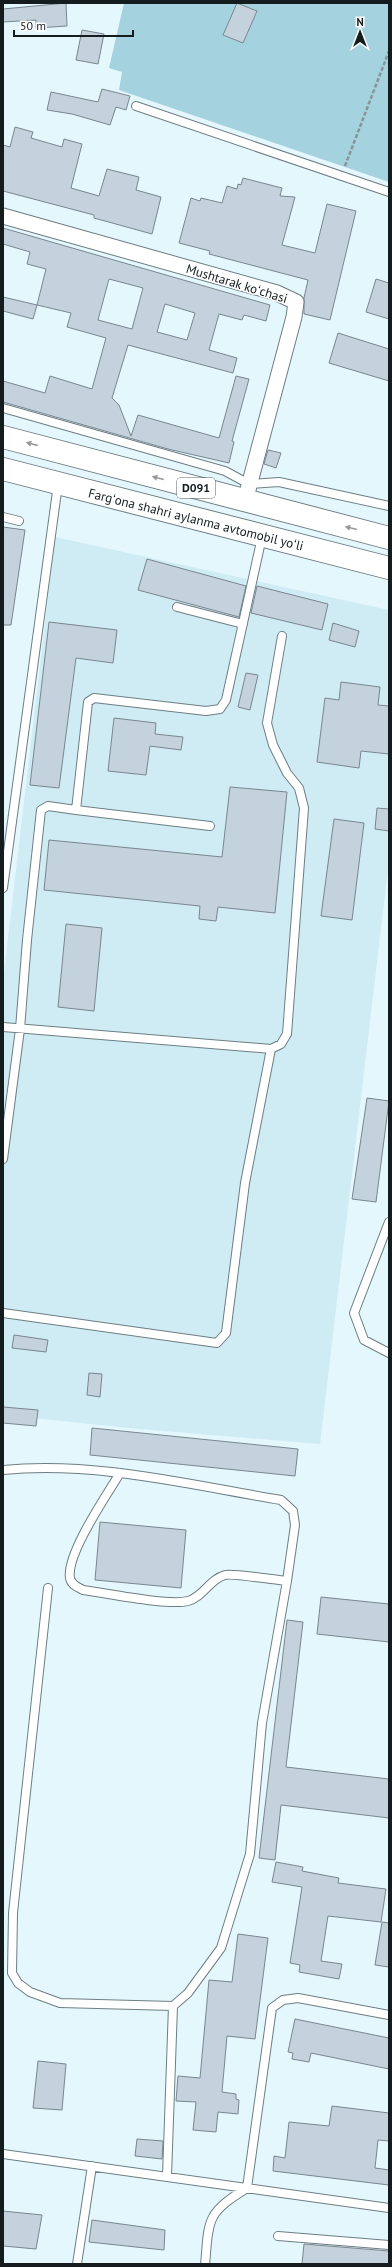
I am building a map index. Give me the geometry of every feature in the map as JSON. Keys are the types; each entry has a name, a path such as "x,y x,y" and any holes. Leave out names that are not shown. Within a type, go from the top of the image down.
{"highway":[{"name":"D091","path":"3,437 247,493 389,538"},
{"name":"Fargʻona shahri aylanma avtomobil yoʻli","path":"3,469 389,568"}],"street":[{"name":"Mushtarak koʻchasi","path":"3,216 277,293 296,302 294,317 247,493"}],"lane":[{"path":"136,106 389,192"},
{"path":"3,408 225,471 247,493 279,482 389,506"},
{"path":"3,888 58,483"},
{"path":"3,517 19,521"},
{"path":"76,810 88,702 94,698 206,711 220,709 226,700 262,536"},
{"path":"177,607 243,624"},
{"path":"3,1027 271,1049 281,1044 287,1034 304,808 299,788 287,773 277,752 267,723 282,636"},
{"path":"3,1159 20,1028 27,940 41,810 48,806 210,826"},
{"path":"3,1313 217,1343 226,1333 245,1183 271,1049"},
{"path":"389,1222 354,1313 364,1340 389,1353"},
{"path":"3,1470 53,1467 120,1473 281,1500 293,1511 295,1525 262,1723 250,1854 221,1948 188,1993 173,2006 60,2003 30,1992 18,1983 12,1973 13,1913 48,1588"},
{"path":"120,1473 78,1544 71,1568 70,1579 74,1586 83,1590 159,1600 187,1601 197,1597 213,1582 226,1575 286,1581"},
{"path":"206,2264 207,2241 213,2216 227,2202 247,2188 272,2008 283,2000 298,1998 389,2015"},
{"path":"167,2176 173,2006"},
{"path":"3,2154 389,2208"},
{"path":"77,2264 92,2166"},
{"path":"278,2236 389,2245"}],"path":[{"path":"341,176 389,50"}],"shaded area":[{"path":"124,3 389,3 389,182 119,90 122,72 109,68"},
{"path":"55,537 389,610 389,861 320,1444 139,1429 3,1415 3,981"}],"building":[{"path":"66,3 67,26 36,28 36,20 3,22 3,9"},
{"path":"237,3 257,11 243,43 223,35"},
{"path":"82,30 104,34 98,64 76,60"},
{"path":"102,89 130,96 126,110 116,107 110,125 72,114 47,110 51,92 98,102"},
{"path":"15,127 33,132 31,138 62,147 64,139 82,144 71,188 99,196 107,169 139,177 136,190 161,197 152,234 94,218 94,215 3,191 3,145 10,147"},
{"path":"243,178 282,188 280,196 295,197 282,245 315,253 327,204 356,211 330,320 304,314 304,298 308,280 209,254 210,251 179,243 191,198 200,201 201,198 222,203 227,186 237,189 238,184 241,185"},
{"path":"3,228 270,305 266,321 244,315 242,320 219,314 209,350 237,358 233,373 128,345 112,398 119,405 131,436 138,415 219,438 236,376 249,379 232,441 234,442 229,463 168,449 3,402 3,381 45,393 50,376 92,389 106,338 67,327 71,313 37,305 46,269 27,264 30,252 3,244","holes":["109,279 143,288 132,329 98,320","165,304 195,313 187,340 157,332"]},
{"path":"376,279 389,283 389,319 366,312"},
{"path":"3,297 37,305 33,319 3,311"},
{"path":"338,333 389,349 389,381 329,363"},
{"path":"268,450 281,453 276,468 264,464"},
{"path":"3,527 25,530 11,625 3,625"},
{"path":"147,559 246,586 239,617 138,590"},
{"path":"257,586 328,604 322,630 251,613"},
{"path":"49,622 117,630 113,663 76,658 59,788 30,785"},
{"path":"333,623 359,631 355,647 329,640"},
{"path":"246,673 258,675 250,710 238,707"},
{"path":"341,682 380,687 378,705 389,706 389,754 361,751 359,768 317,762 325,698 339,700"},
{"path":"114,718 156,723 155,734 183,737 181,750 150,746 146,775 108,771"},
{"path":"230,787 287,792 275,913 218,907 216,921 199,919 200,906 44,890 49,840 222,857"},
{"path":"377,808 389,809 389,831 375,829"},
{"path":"334,819 364,823 352,920 321,916"},
{"path":"66,924 102,928 94,1011 58,1007"},
{"path":"367,1098 389,1101 376,1202 352,1199"},
{"path":"14,1335 48,1340 46,1352 12,1348"},
{"path":"89,1373 102,1374 100,1397 87,1395"},
{"path":"3,1407 38,1410 36,1426 3,1423"},
{"path":"92,1428 298,1449 295,1476 90,1455"},
{"path":"100,1522 186,1530 181,1588 95,1580"},
{"path":"321,1597 389,1604 389,1642 317,1634"},
{"path":"287,1620 303,1622 286,1767 389,1779 389,1818 281,1805 275,1860 259,1858"},
{"path":"276,1862 303,1867 302,1871 339,1878 338,1883 386,1889 381,1922 328,1916 321,1961 342,1964 339,1979 299,1972 300,1965 290,1963 302,1887 272,1882"},
{"path":"382,1922 389,1923 389,1967 375,1965"},
{"path":"238,1934 268,1938 255,2039 227,2036 222,2092 236,2094 236,2099 239,2100 238,2114 218,2112 216,2132 193,2130 196,2102 176,2101 178,2076 200,2078 209,1980 232,1982"},
{"path":"295,2019 389,2038 389,2069 311,2053 309,2062 292,2059 293,2053 288,2052"},
{"path":"38,2061 66,2064 62,2110 33,2108"},
{"path":"332,2106 389,2113 389,2141 378,2140 375,2168 389,2170 389,2185 273,2171 274,2156 285,2158 289,2122 329,2126"},
{"path":"137,2139 163,2141 162,2159 135,2156"},
{"path":"3,2211 42,2215 36,2249 3,2246"},
{"path":"92,2220 165,2230 164,2250 89,2242"},
{"path":"304,2244 389,2251 389,2264 302,2264"}]}
